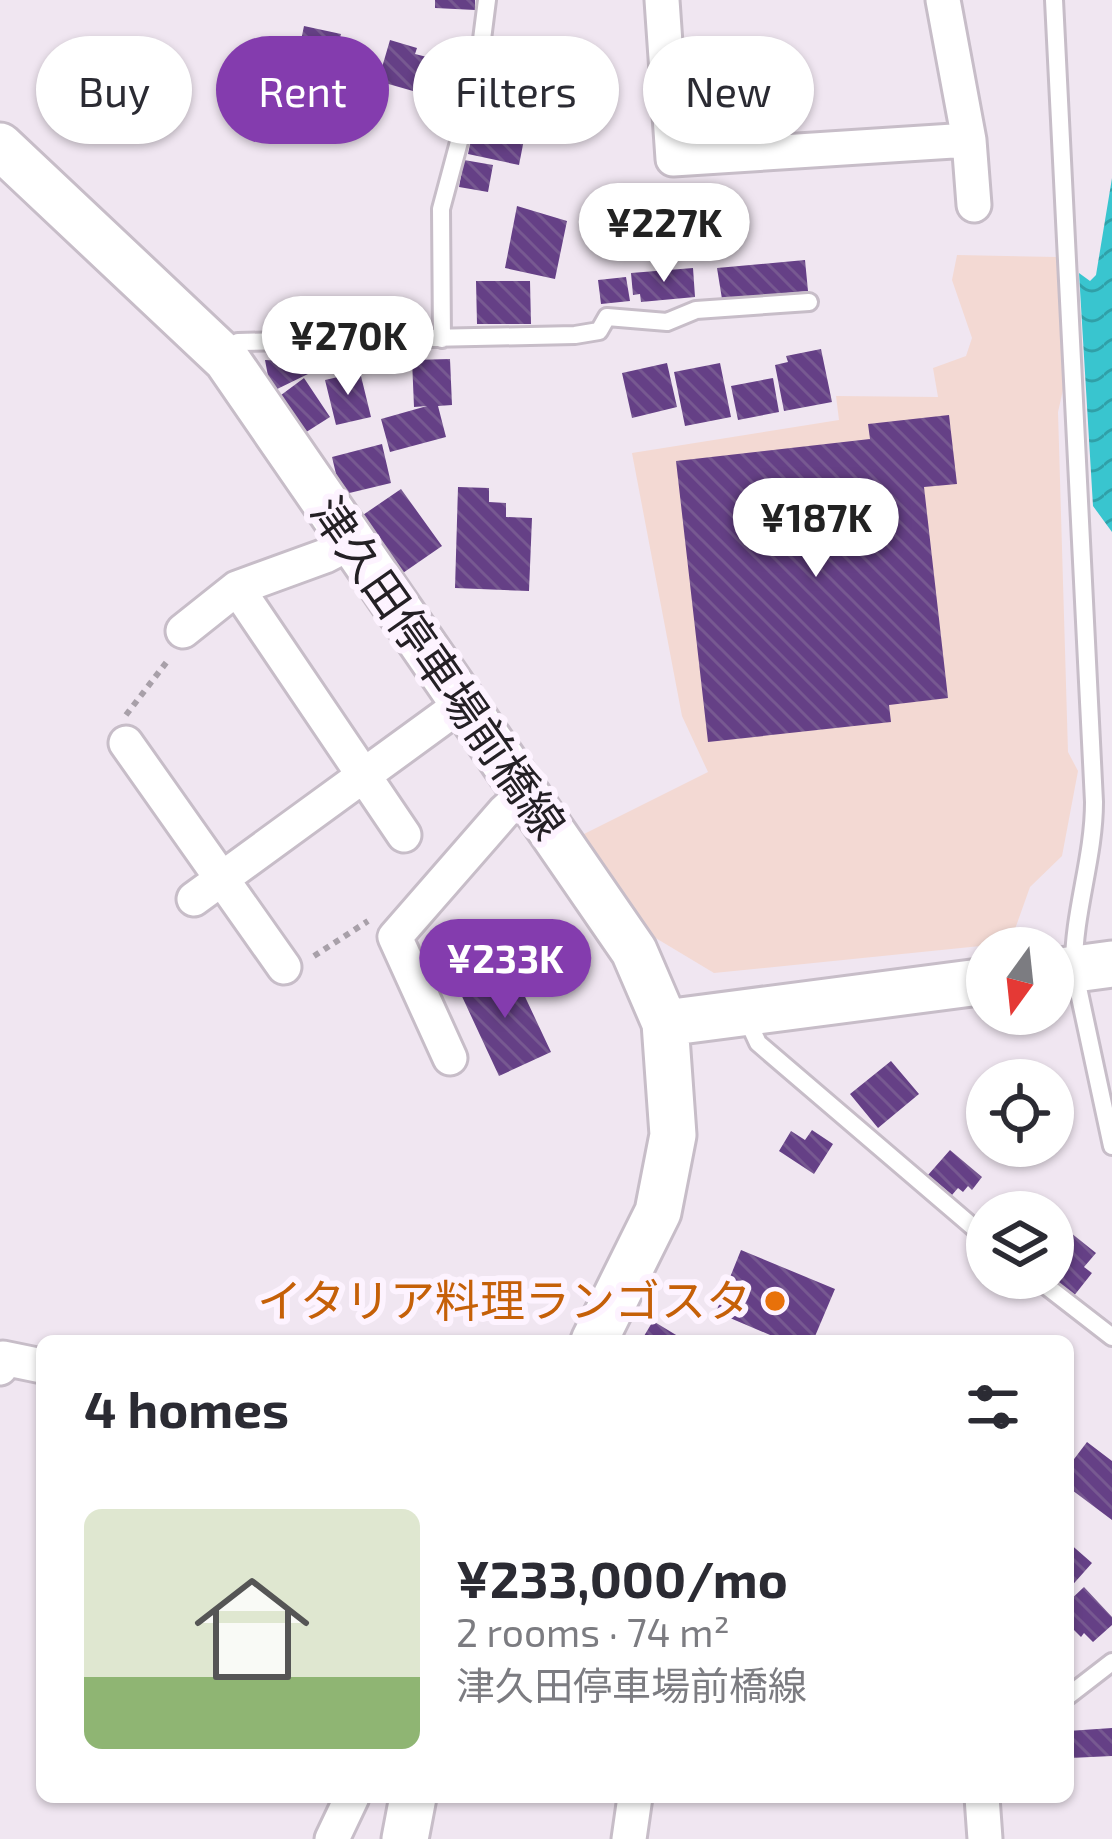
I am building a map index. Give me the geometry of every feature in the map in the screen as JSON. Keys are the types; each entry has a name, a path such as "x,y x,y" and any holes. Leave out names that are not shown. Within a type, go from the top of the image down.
{"main road":[{"name":"津久田停車場前橋線","path":"0,146 226,360 634,951 665,1023 673,1135 658,1212 597,1335"},
{"path":"665,1023 966,984"},
{"path":"406,1839 412,1803"}],"street":[{"path":"662,0 674,159 969,140"},
{"path":"943,0 969,140 974,205"},
{"path":"183,631 237,588 352,542"},
{"path":"237,588 404,835"},
{"path":"208,889 463,703"},
{"path":"126,743 208,889 284,967"},
{"path":"450,1058 395,938 525,793"},
{"path":"0,1368 3,1358 36,1365"},
{"path":"332,1839 349,1803"},
{"path":"629,1839 634,1803"},
{"path":"982,1803 985,1839"}],"lane":[{"path":"442,339 441,208 478,71 487,0"},
{"path":"1054,0 1094,802 1087,887 1074,939 1086,968 1112,1146"},
{"path":"226,360 238,342 574,335 599,331 608,317 667,322 696,310 809,302"},
{"path":"744,1010 758,1043 966,1221"},
{"path":"1064,1299 1112,1336"},
{"path":"1074,1692 1111,1665"}],"path":[{"path":"126,743 127,712 187,637 183,631"},
{"path":"284,967 299,966 394,904 419,909"}],"shaded area":[{"path":"957,255 1057,257 1068,752 1078,771 1062,856 1030,887 1016,927 966,927 966,947 714,973 649,934 576,838 708,772 682,716 632,453 839,420 836,396 938,397 933,368 966,356 972,338 952,280"}],"water":[{"path":"1112,178 1112,532 1093,506 1079,273 1090,281 1096,275"}],"building":[{"path":"435,0 475,0 475,10 435,8"},
{"path":"304,26 341,34 340,36 302,36"},
{"path":"389,43 413,47 413,91 389,84"},
{"path":"470,144 523,144 519,165 468,154"},
{"path":"464,160 493,165 488,192 459,187"},
{"path":"517,206 567,221 555,279 505,268"},
{"path":"805,260 808,291 722,299 717,268"},
{"path":"693,268 695,297 641,302 640,294 633,295 631,273"},
{"path":"626,277 630,301 601,304 598,280"},
{"path":"476,281 530,281 531,324 477,324"},
{"path":"821,349 832,402 784,411 775,365 788,362 786,356"},
{"path":"450,359 452,405 438,406 446,437 390,452 381,419 427,406 414,407 412,360"},
{"path":"265,360 310,362 308,374 271,392"},
{"path":"667,363 677,407 632,418 622,373"},
{"path":"720,363 731,417 685,426 674,372"},
{"path":"360,372 371,417 336,425 325,380"},
{"path":"304,378 330,417 300,436 273,401"},
{"path":"773,378 779,412 738,420 731,386"},
{"path":"949,415 957,484 924,487 948,698 889,705 891,722 708,742 676,461 870,439 868,424"},
{"path":"382,444 391,483 341,495 332,457"},
{"path":"458,487 489,488 489,502 506,503 506,517 532,518 529,591 455,588"},
{"path":"401,489 442,546 400,575 360,517"},
{"path":"511,967 551,1052 499,1076 459,990"},
{"path":"891,1061 919,1094 878,1128 850,1094"},
{"path":"812,1130 833,1144 814,1174 779,1151 791,1131 805,1140"},
{"path":"950,1150 982,1177 972,1190 958,1188 952,1195 928,1175"},
{"path":"1074,1235 1096,1253 1084,1267 1092,1273 1074,1296"},
{"name":"イタリア料理ランゴスタ","path":"741,1250 835,1289 816,1335 770,1335 716,1312"},
{"path":"653,1321 676,1335 645,1335"},
{"path":"1087,1442 1112,1461 1112,1520 1074,1492 1074,1459"},
{"path":"1074,1547 1092,1563 1074,1583"},
{"path":"1084,1587 1112,1617 1112,1625 1093,1642 1074,1630 1074,1596"},
{"path":"1112,1728 1112,1756 1074,1758 1074,1731"}],"place":[{"name":"イタリア料理ランゴスタ","path":"775,1301"}]}
